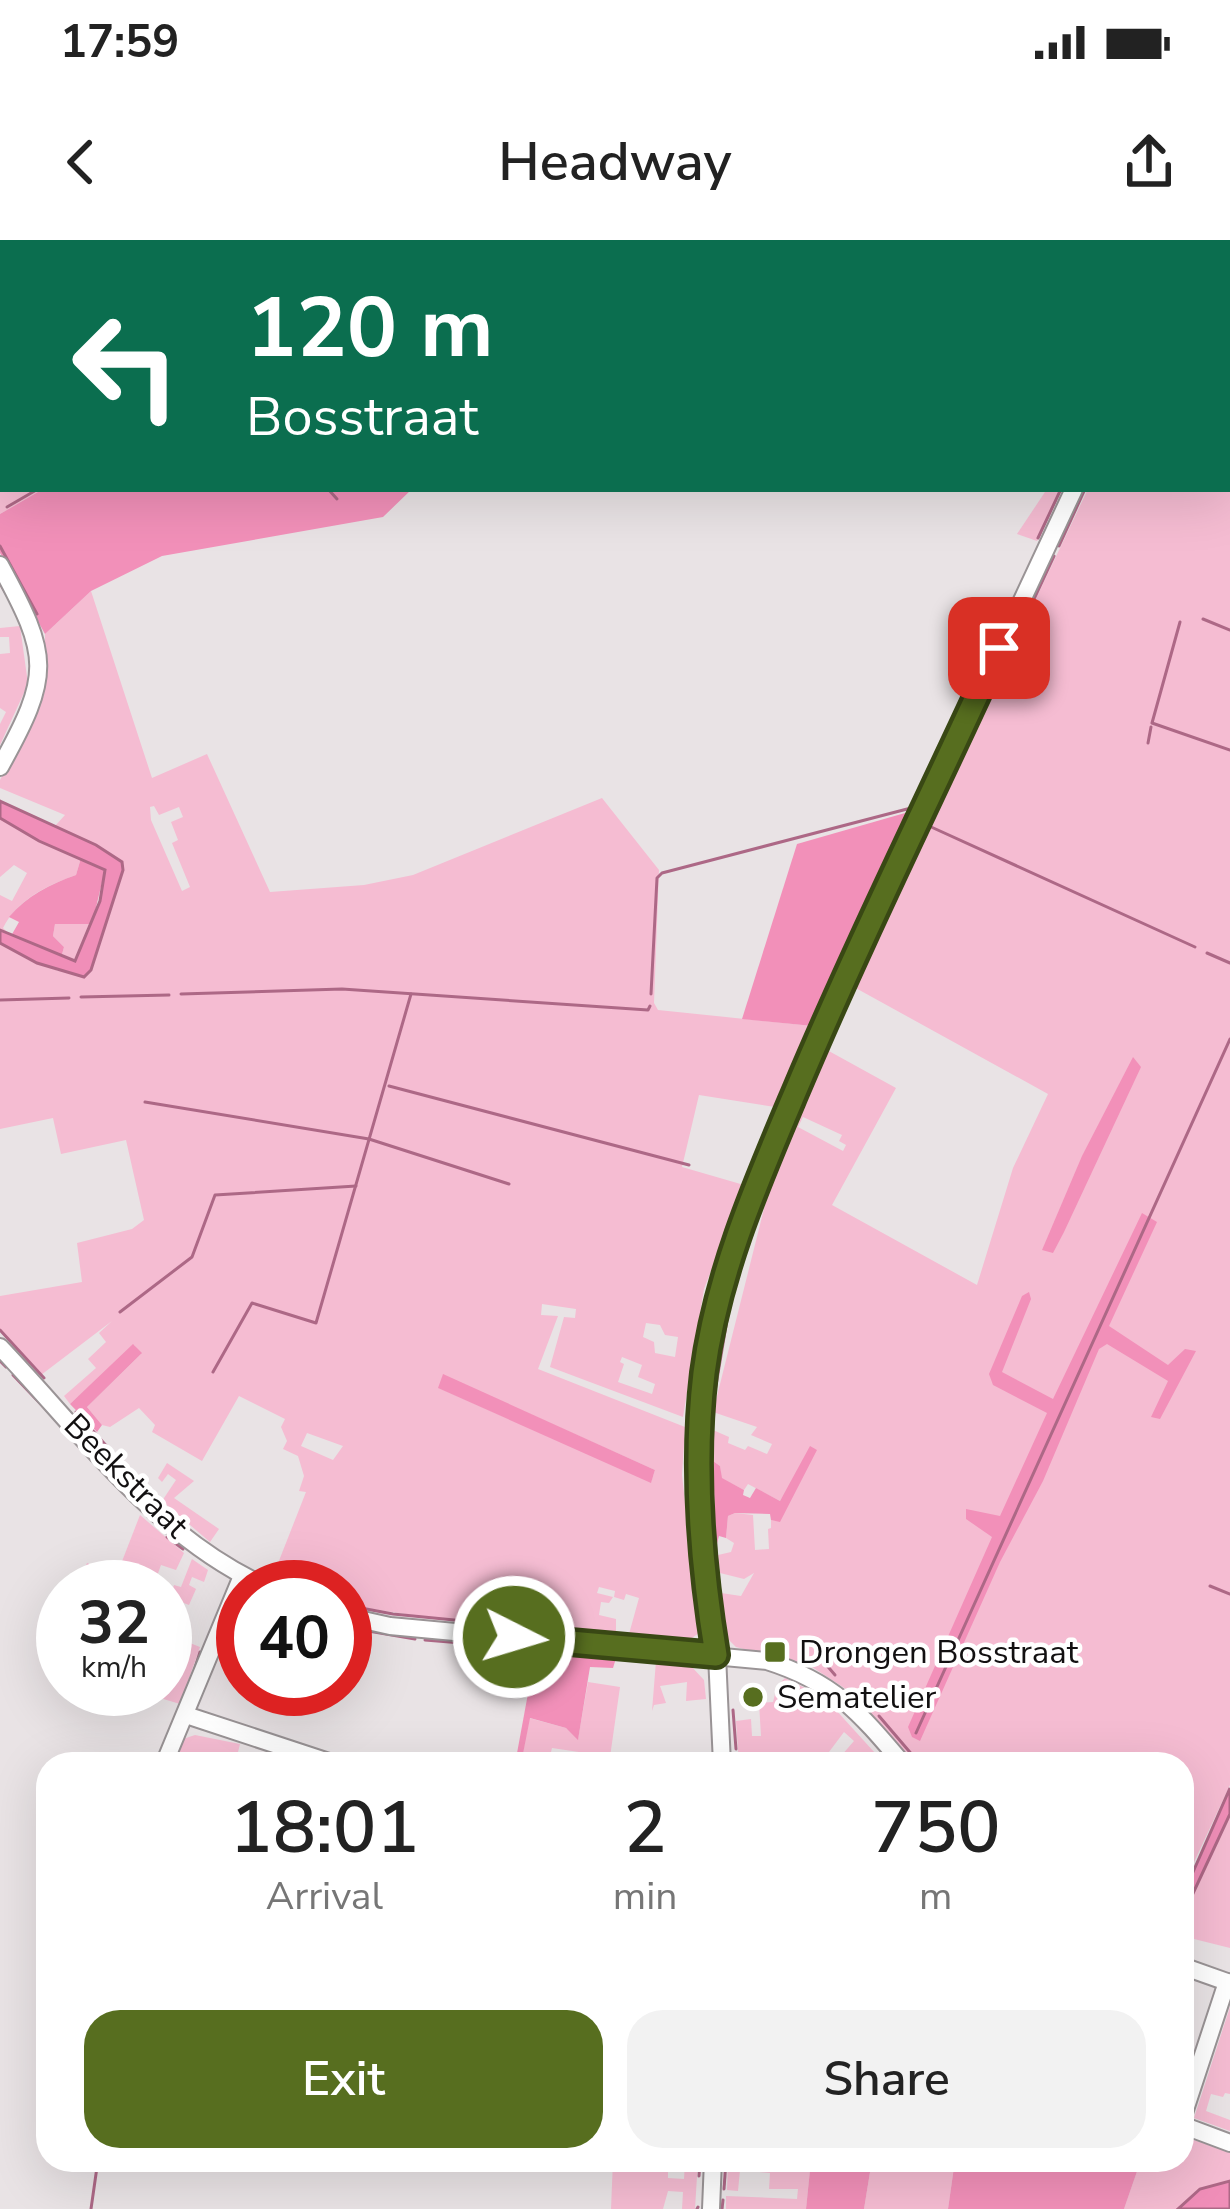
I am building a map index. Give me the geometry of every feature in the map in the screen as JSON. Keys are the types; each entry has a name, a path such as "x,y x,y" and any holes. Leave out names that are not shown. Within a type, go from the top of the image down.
{"street":[{"path":"721,1752 699,1460 704,1371 727,1270 829,1013 1073,492"},
{"path":"0,565 34,632 39,658 35,695 0,767"},
{"name":"Beekstraat","path":"0,1347 148,1506 218,1560"},
{"path":"372,1622 767,1661 804,1672 830,1688 852,1704 893,1752"},
{"path":"192,1700 216,1641"},
{"path":"169,1752 186,1716"},
{"path":"189,1716 299,1752"},
{"path":"1194,1970 1229,1983 1194,2087"},
{"path":"1194,2127 1230,2143"},
{"path":"711,2209 713,2172"}],"shaded area":[{"path":"0,492 38,492 0,514"},
{"path":"38,492 409,492 383,517 162,556 91,591 45,634 0,553 0,514"},
{"path":"1045,492 1060,492 1037,541 1017,534"},
{"path":"1087,492 1230,492 1230,1785 1194,1862 1194,1752 904,1752 852,1693 812,1667 736,1647 725,1636 721,1593 741,1596 754,1573 744,1579 720,1573 718,1555 731,1552 734,1543 726,1538 728,1516 753,1515 755,1550 769,1549 771,1520 780,1521 793,1480 780,1501 748,1484 744,1490 721,1478 720,1466 713,1461 713,1430 745,1450 748,1446 767,1454 772,1444 751,1435 757,1427 713,1412 773,1173 827,1050 896,1088 832,1205 977,1285 1013,1168 1048,1094 852,986","holes":["803,1117 842,1135 839,1141 846,1145 843,1151 798,1127"]},
{"path":"91,591 152,778 207,754 270,892 364,885 413,875 602,798 659,870 654,1003 658,1010 813,1026 775,1107 699,1095 682,1167 744,1185 704,1289 683,1417 550,1367 564,1317 575,1318 576,1309 542,1304 541,1315 558,1316 538,1369 685,1427 682,1475 699,1633 689,1640 629,1634 639,1598 626,1594 624,1600 614,1597 615,1591 599,1587 597,1593 613,1597 609,1603 601,1602 599,1615 616,1619 616,1635 460,1622 372,1609 372,1560 279,1560 306,1492 299,1491 304,1476 298,1456 283,1449 285,1419 239,1396 202,1461 152,1432 155,1425 139,1408 110,1427 102,1425 87,1407 141,1354 134,1345 70,1404 64,1396 96,1368 88,1359 106,1342 99,1333 112,1321 41,1375 0,1330 0,1296 82,1282 77,1243 132,1229 144,1220 126,1140 61,1154 53,1118 0,1129 0,943 58,971 91,970 123,869 96,845 55,826 65,815 0,788 44,695 45,634","holes":["150,807 159,815 179,807 183,817 171,822 178,840 172,843 190,887 182,891 151,820","646,1323 660,1325 665,1335 678,1337 675,1357 655,1353 654,1342 643,1337","622,1357 642,1365 638,1377 655,1384 652,1394 618,1382","443,1375 655,1470 651,1482 439,1388","307,1433 343,1446 333,1460 301,1446"]},
{"path":"20,626 28,684 0,745 0,724 6,712 0,708 0,654 10,653 9,637 0,637 0,628"},
{"path":"0,801 122,862 91,970 84,977 37,963 0,943 0,930 75,961 100,901 105,870 0,818"},
{"path":"912,811 813,1026 742,1019 797,844"},
{"path":"0,818 81,858 76,875 44,889 17,909 3,928 11,936 0,930 0,895 12,901 27,873 14,865 0,877"},
{"path":"81,858 105,870 92,924 55,924 53,936 64,947 61,958 11,936 19,922 9,917 40,892 76,875"},
{"path":"55,924 92,924 72,961 61,958 64,947 53,936"},
{"path":"1133,1057 1141,1067 1064,1232 1053,1253 1042,1250 1082,1156"},
{"path":"1142,1213 1157,1222 1109,1326 1168,1365 1185,1349 1196,1351 1160,1419 1151,1417 1168,1381 1107,1344 1099,1349 1043,1481 1000,1562 920,1741 908,1727 992,1537 966,1519 966,1509 1000,1516 1047,1413 993,1385 989,1374 1022,1296 1029,1292 1031,1299 1002,1372 1053,1399"},
{"path":"133,1344 142,1353 87,1407 102,1425 97,1432 70,1404"},
{"path":"443,1374 655,1470 651,1483 438,1388"},
{"path":"810,1446 817,1450 780,1522 771,1520 770,1514 735,1513 728,1516 726,1538 719,1536 716,1547 713,1461 720,1466 722,1478 744,1490 743,1495 750,1498 756,1488 780,1501"},
{"path":"167,1463 194,1481 174,1498 219,1529 210,1542 162,1501 176,1480 168,1474 162,1482 158,1478"},
{"path":"140,1515 184,1553 181,1560 122,1560"},
{"path":"192,1560 208,1570 204,1582 192,1577"},
{"path":"192,1644 200,1647 192,1670"},
{"path":"536,1650 617,1655 613,1668 590,1667 578,1740 566,1728 530,1718 523,1752 517,1752"},
{"path":"656,1661 689,1664 704,1680 706,1699 686,1701 687,1682 660,1686 666,1703 654,1705 652,1711"},
{"path":"785,1678 825,1698 874,1752 844,1752 854,1741 844,1732 829,1752 738,1752 736,1721 751,1719 752,1736 761,1736 759,1703 773,1702"},
{"path":"588,1682 620,1687 611,1752 552,1748 551,1752 523,1752 529,1718 566,1728 578,1739"},
{"path":"195,1735 240,1744 238,1752 174,1752 177,1741"},
{"path":"1230,1788 1230,1814 1194,1891 1194,1870"},
{"path":"1230,1814 1230,1948 1194,1939 1194,1892"},
{"path":"1230,2007 1230,2094 1211,2094 1206,2111 1230,2120 1230,2131 1194,2118"},
{"path":"1194,2140 1230,2152 1230,2209 1124,2209 1137,2172 1194,2172"},
{"path":"613,2172 668,2172 668,2178 684,2179 684,2172 697,2172 695,2209 682,2209 683,2192 668,2191 663,2209 611,2209"},
{"path":"728,2172 740,2172 738,2191 727,2190"},
{"path":"760,2172 810,2172 806,2209 726,2209 726,2196 797,2199 798,2189 769,2189 770,2173"},
{"path":"810,2172 870,2172 864,2209 806,2209"},
{"path":"870,2172 953,2172 948,2209 864,2209"},
{"path":"953,2172 1137,2172 1124,2209 948,2209"},
{"path":"1230,2181 1230,2209 1178,2209 1200,2189"}],"waterway":[{"path":"7,507 33,492"},
{"path":"331,492 337,499"},
{"path":"1038,538 1060,492"},
{"path":"1059,546 1084,492"},
{"path":"0,546 37,614"},
{"path":"935,812 1054,556"},
{"path":"0,583 8,597"},
{"path":"1203,619 1230,630"},
{"path":"1180,622 1152,723 1230,750"},
{"path":"1148,743 1151,727"},
{"path":"920,788 949,729"},
{"path":"651,994 657,878 662,873 911,808"},
{"path":"813,1019 909,813"},
{"path":"929,826 1195,947"},
{"path":"921,842 926,831"},
{"path":"900,887 918,849"},
{"path":"885,918 896,896"},
{"path":"856,977 882,925"},
{"path":"1207,953 1230,963"},
{"path":"181,994 342,989 648,1010 650,1006"},
{"path":"213,1372 252,1303 316,1323 411,994"},
{"path":"81,997 169,995"},
{"path":"0,1000 69,998"},
{"path":"781,1095 810,1027"},
{"path":"916,1733 1230,1039"},
{"path":"806,1091 827,1042"},
{"path":"389,1086 689,1165"},
{"path":"145,1102 369,1139 509,1184"},
{"path":"773,1115 777,1103"},
{"path":"774,1170 800,1106"},
{"path":"751,1170 764,1137"},
{"path":"120,1312 192,1257 215,1195 356,1186"},
{"path":"735,1277 766,1191"},
{"path":"699,1328 728,1228"},
{"path":"711,1415 733,1284"},
{"path":"0,1330 44,1378"},
{"path":"694,1359 698,1341"},
{"path":"0,1361 6,1367"},
{"path":"13,1375 53,1417"},
{"path":"76,1412 111,1451"},
{"path":"709,1461 710,1425"},
{"path":"689,1426 690,1521"},
{"path":"709,1469 709,1486"},
{"path":"691,1529 692,1545"},
{"path":"167,1537 183,1549"},
{"path":"1210,1586 1230,1594"},
{"path":"699,1600 701,1621"},
{"path":"372,1610 535,1628"},
{"path":"542,1629 615,1637"},
{"path":"372,1632 415,1639"},
{"path":"626,1637 667,1641"},
{"path":"425,1640 609,1655"},
{"path":"677,1641 683,1642"},
{"path":"195,1668 200,1652"},
{"path":"818,1655 835,1675"},
{"path":"635,1657 652,1659"},
{"path":"733,1710 736,1749"},
{"path":"879,1716 910,1752"},
{"path":"91,2209 96,2172"},
{"path":"699,2172 699,2176"},
{"path":"724,2189 725,2172"},
{"path":"722,2209 723,2200"}],"place":[{"name":"Drongen Bosstraat","path":"775,1652"},
{"name":"Sematelier","path":"753,1697"}],"route":[{"path":"514,1637 716,1655 699,1460 704,1371 721,1288 738,1234 829,1013 999,648"}]}
